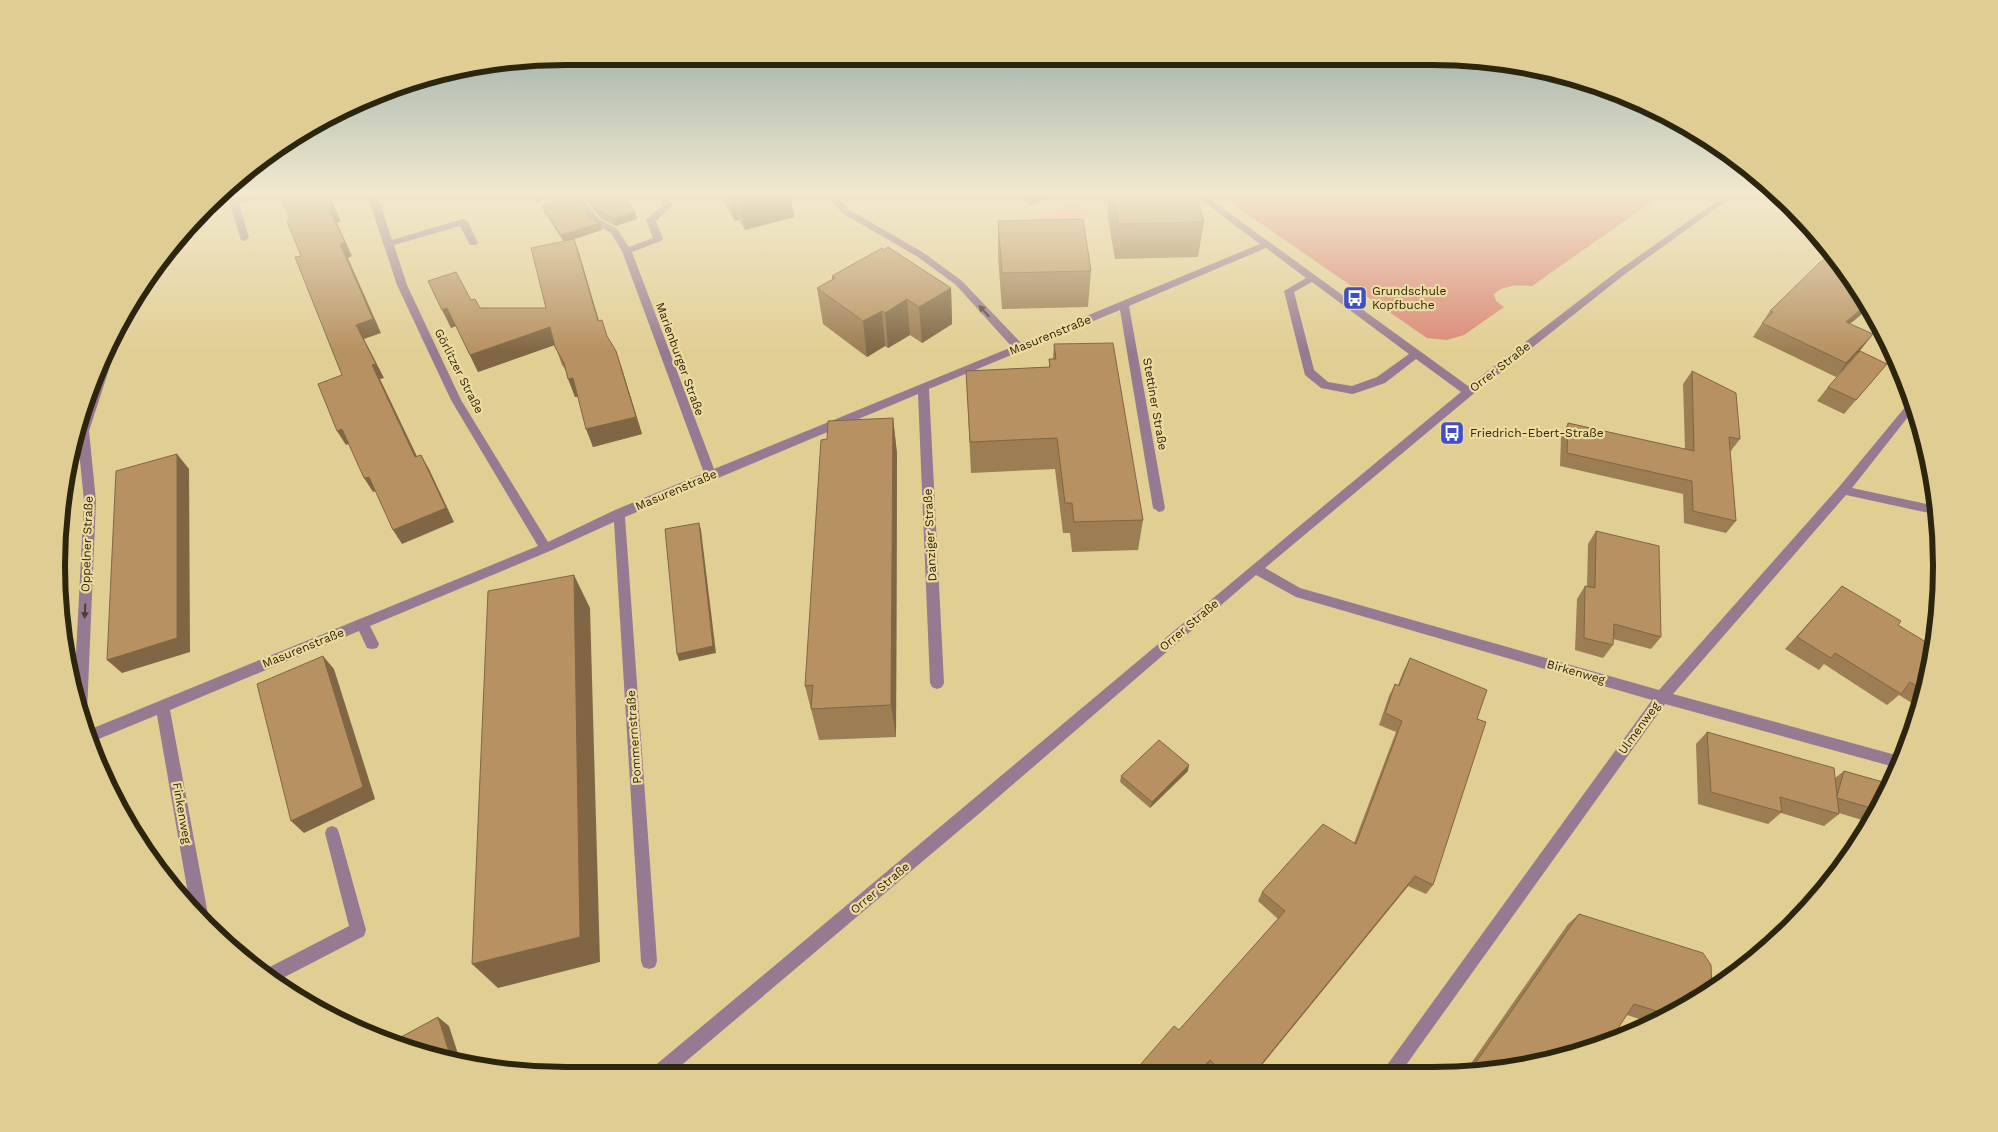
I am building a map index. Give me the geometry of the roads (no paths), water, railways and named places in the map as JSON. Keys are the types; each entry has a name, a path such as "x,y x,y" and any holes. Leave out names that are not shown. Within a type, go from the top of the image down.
{"street":[{"name":"Görlitzer Straße","path":"389,247 402,285 456,400 546,548"},
{"name":"Marienburger Straße","path":"624,247 710,475"},
{"path":"627,251 638,247"},
{"path":"907,247 921,255 959,284 1018,347"},
{"name":"Masurenstraße","path":"95,734 546,548 620,513 710,475 1018,347 1124,306 1261,247"},
{"path":"1267,247 1468,392"},
{"name":"Orrer Straße","path":"666,1067 1468,392 1622,272 1658,247"},
{"path":"1311,279 1289,291 1309,372 1326,385 1352,390 1381,380 1415,354"},
{"name":"Stettiner Straße","path":"1124,306 1159,508"},
{"name":"Danziger Straße","path":"923,388 937,683"},
{"name":"Ulmenweg","path":"1394,1067 1662,697 1843,490 1908,410"},
{"name":"Oppelner Straße","path":"81,691 90,501 83,432"},
{"path":"1843,490 1930,509"},
{"name":"Pommernstraße","path":"620,513 649,961"},
{"name":"Birkenweg","path":"1256,569 1296,592 1662,697 1894,760"},
{"path":"362,624 372,644"},
{"name":"Finkenweg","path":"162,706 198,906"},
{"path":"275,973 358,930 332,833"}],"place":[{"name":"Grundschule Kopfbuche","path":"1355,298"},
{"name":"Friedrich-Ebert-Straße","path":"1452,433"}]}
